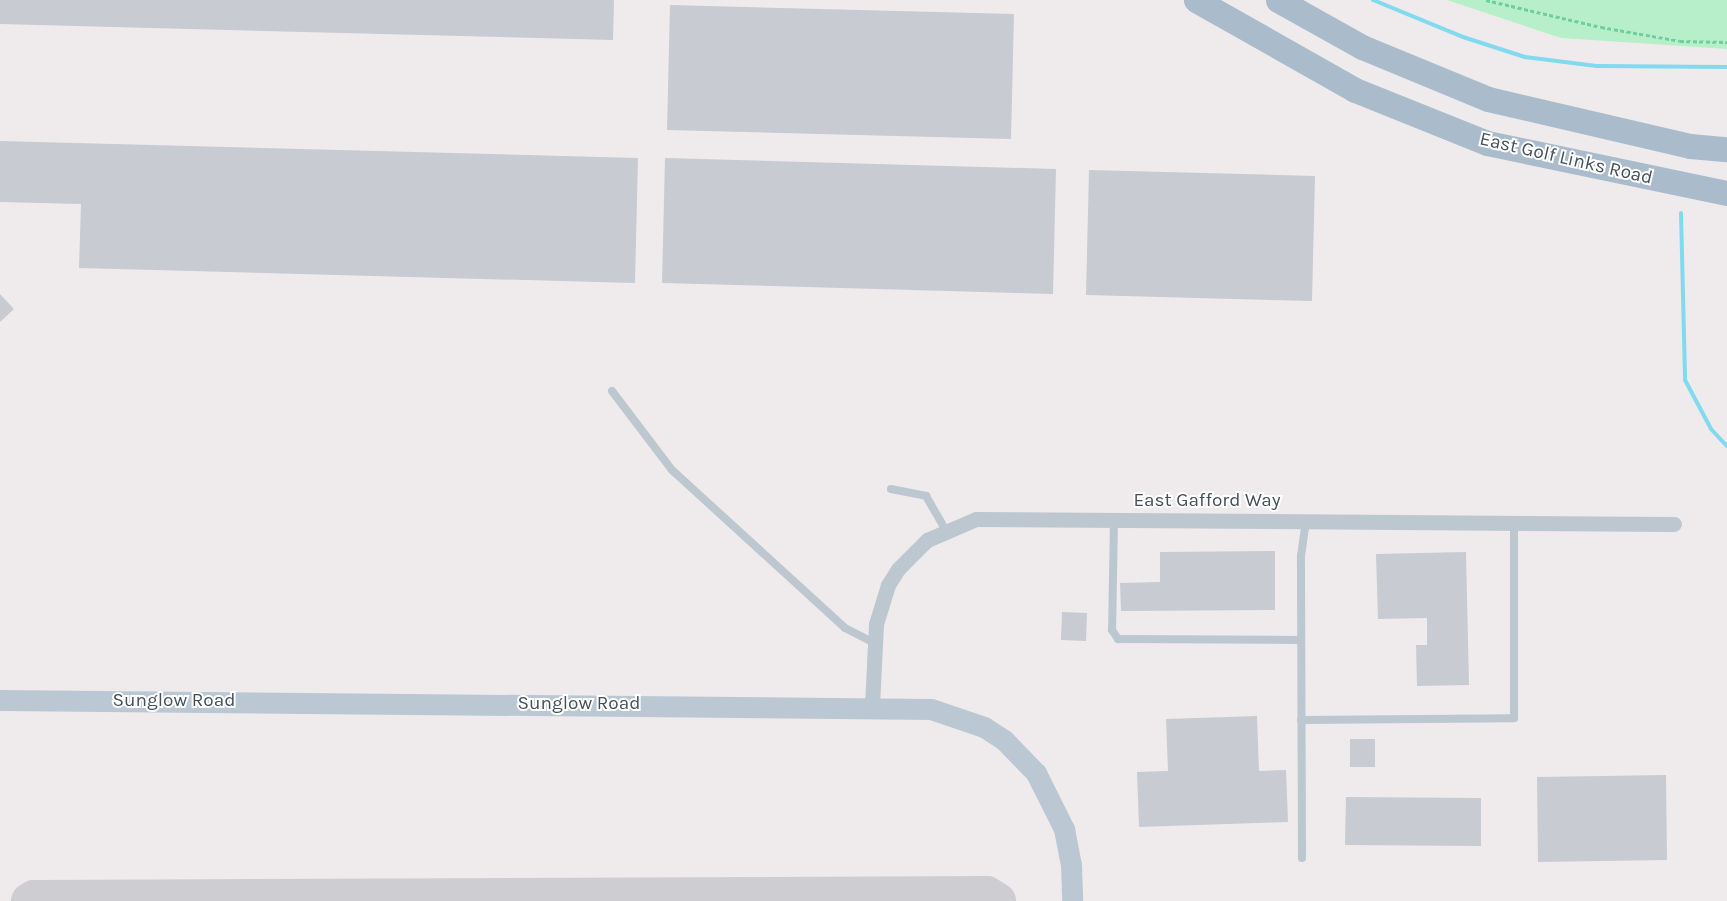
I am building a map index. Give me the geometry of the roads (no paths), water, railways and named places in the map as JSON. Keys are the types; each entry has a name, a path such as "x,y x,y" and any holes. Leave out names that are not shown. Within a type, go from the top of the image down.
{"main road":[{"name":"East Golf Links Road","path":"1196,0 1355,90 1487,143 1727,193"},
{"path":"1278,0 1362,47 1488,98 1690,146 1727,150"}],"street":[{"name":"East Gafford Way","path":"872,706 874,643 880,604 898,569 927,540 946,530 976,519 1674,524"},
{"name":"Sunglow Road","path":"0,700 872,706 931,709 950,713 984,727 1004,740 1024,758 1046,788 1064,829 1071,866 1072,901"}],"lane":[{"path":"612,391 672,470 845,628 874,643"},
{"path":"891,489 926,496 946,530"},
{"path":"1114,520 1112,630 1118,639 1301,640"},
{"path":"1302,858 1301,556 1306,522"},
{"path":"1301,720 1514,718 1514,523"}],"waterway":[{"path":"1373,0 1463,37 1525,57 1596,66 1727,67"},
{"path":"1681,213 1685,380 1711,429 1727,446"}]}
